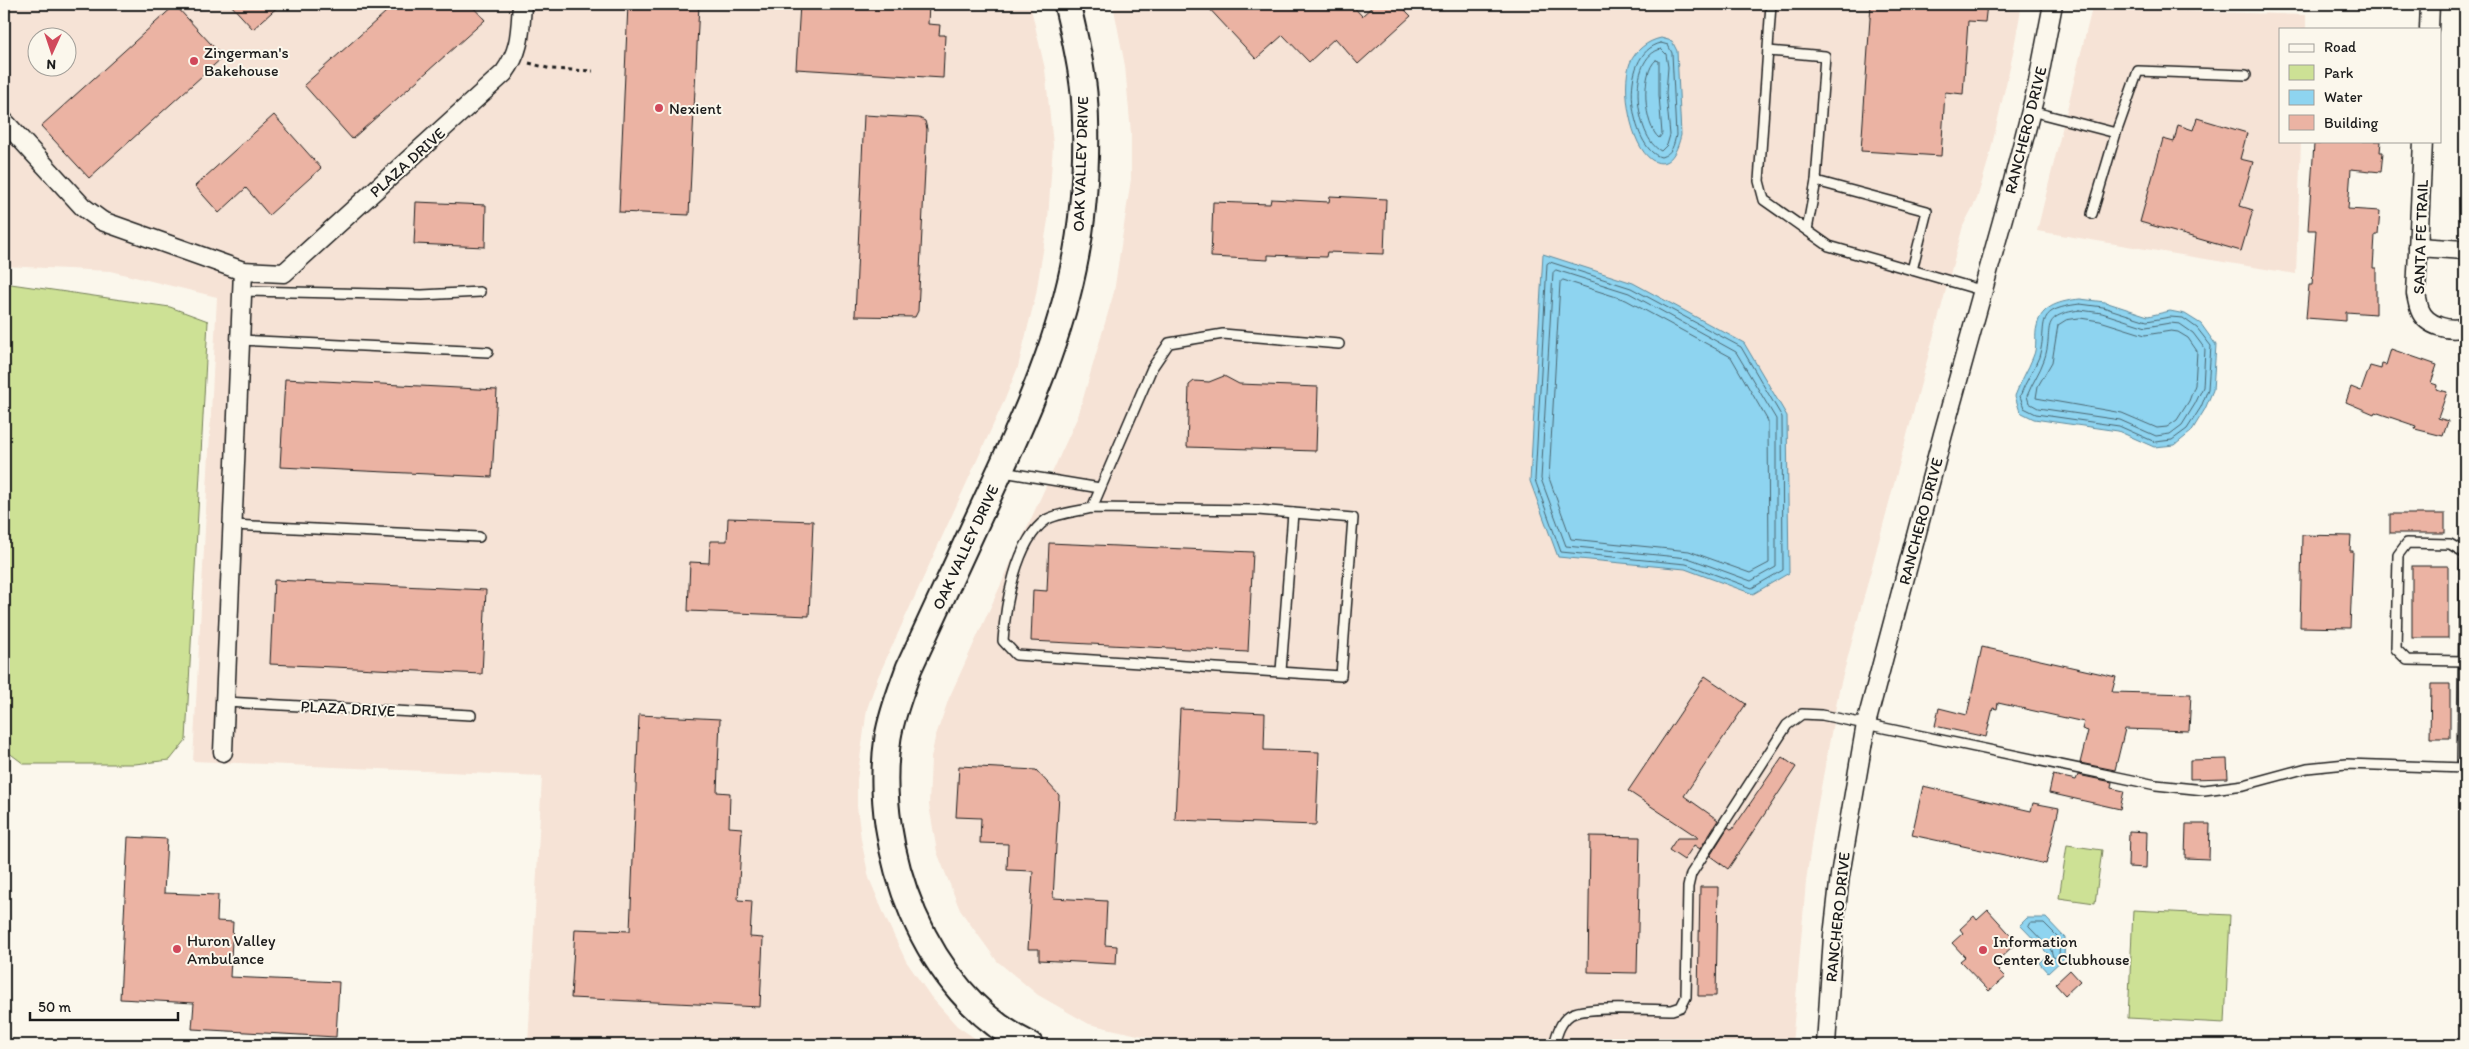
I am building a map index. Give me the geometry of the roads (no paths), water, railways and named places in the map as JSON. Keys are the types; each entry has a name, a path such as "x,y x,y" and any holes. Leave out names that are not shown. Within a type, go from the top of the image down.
{"street":[{"name":"PLAZA DRIVE","path":"4,121 83,207 102,221 243,271 284,273 504,74 515,58 520,37 522,4"},
{"name":"OAK VALLEY DRIVE","path":"1030,1045 1019,1040 978,1009 945,970 916,924 901,882 887,816 885,773 888,737 896,705 909,668 1000,471 1044,370 1057,334 1077,254 1083,195 1084,93 1067,4"},
{"name":"RANCHERO DRIVE","path":"1826,1045 1833,936 1840,875 1866,724 2031,111 2053,4"},
{"path":"2429,28 2430,4"},
{"name":"SANTA FE TRAIL","path":"2423,142 2416,294 2420,312 2434,325 2458,330 2465,327"},
{"path":"2418,248 2465,250"},
{"path":"223,752 243,271"}],"lane":[{"path":"1771,4 1759,181 1764,200 1829,246 1984,291"},
{"path":"1768,51 1825,56 1816,181 1807,230"},
{"path":"2092,214 2116,133 2138,71 2246,75"},
{"path":"2031,111 2116,133"},
{"path":"1816,181 1927,210 1912,270"},
{"path":"242,291 422,295 480,292"},
{"path":"1092,508 1152,368 1169,343 1223,334 1339,344"},
{"path":"240,340 488,352"},
{"path":"1000,471 1100,488"},
{"path":"1092,508 1258,510 1353,518 1342,676 1016,655 1003,641 1004,623 1018,563 1029,537 1048,519 1092,508"},
{"path":"1281,671 1293,513"},
{"path":"233,525 479,538"},
{"path":"2464,661 2407,660 2396,649 2398,555 2407,543 2450,544 2465,553"},
{"path":"1554,1045 1558,1028 1571,1014 1588,1010 1672,1010 1681,1007 1686,997 1688,887 1696,862 1787,724 1802,714 1822,714 2156,785 2204,790 2244,785 2307,768 2346,764 2464,768 2465,561"},
{"name":"PLAZA DRIVE","path":"226,702 471,715"}],"water":[{"path":"1661,38 1672,41 1677,51 1681,135 1672,157 1664,163 1658,163 1644,153 1633,129 1627,100 1627,73 1635,54 1642,47"},
{"path":"1543,254 1633,283 1744,343 1787,416 1789,573 1753,594 1685,569 1558,557 1530,481"},
{"path":"2080,299 2105,302 2148,316 2170,311 2185,314 2201,324 2216,345 2213,390 2205,409 2191,432 2175,445 2154,447 2118,431 2034,419 2020,412 2015,396 2034,353 2039,319 2053,305"},
{"path":"2027,918 2046,918 2065,938 2064,958 2048,973 2039,963 2048,954 2020,925"}],"place":[{"name":"Zingerman's Bakehouse","path":"194,61"},
{"name":"Nexient","path":"659,108"},
{"name":"Huron Valley Ambulance","path":"177,949"},
{"name":"Information Center & Clubhouse","path":"1983,950"}]}
